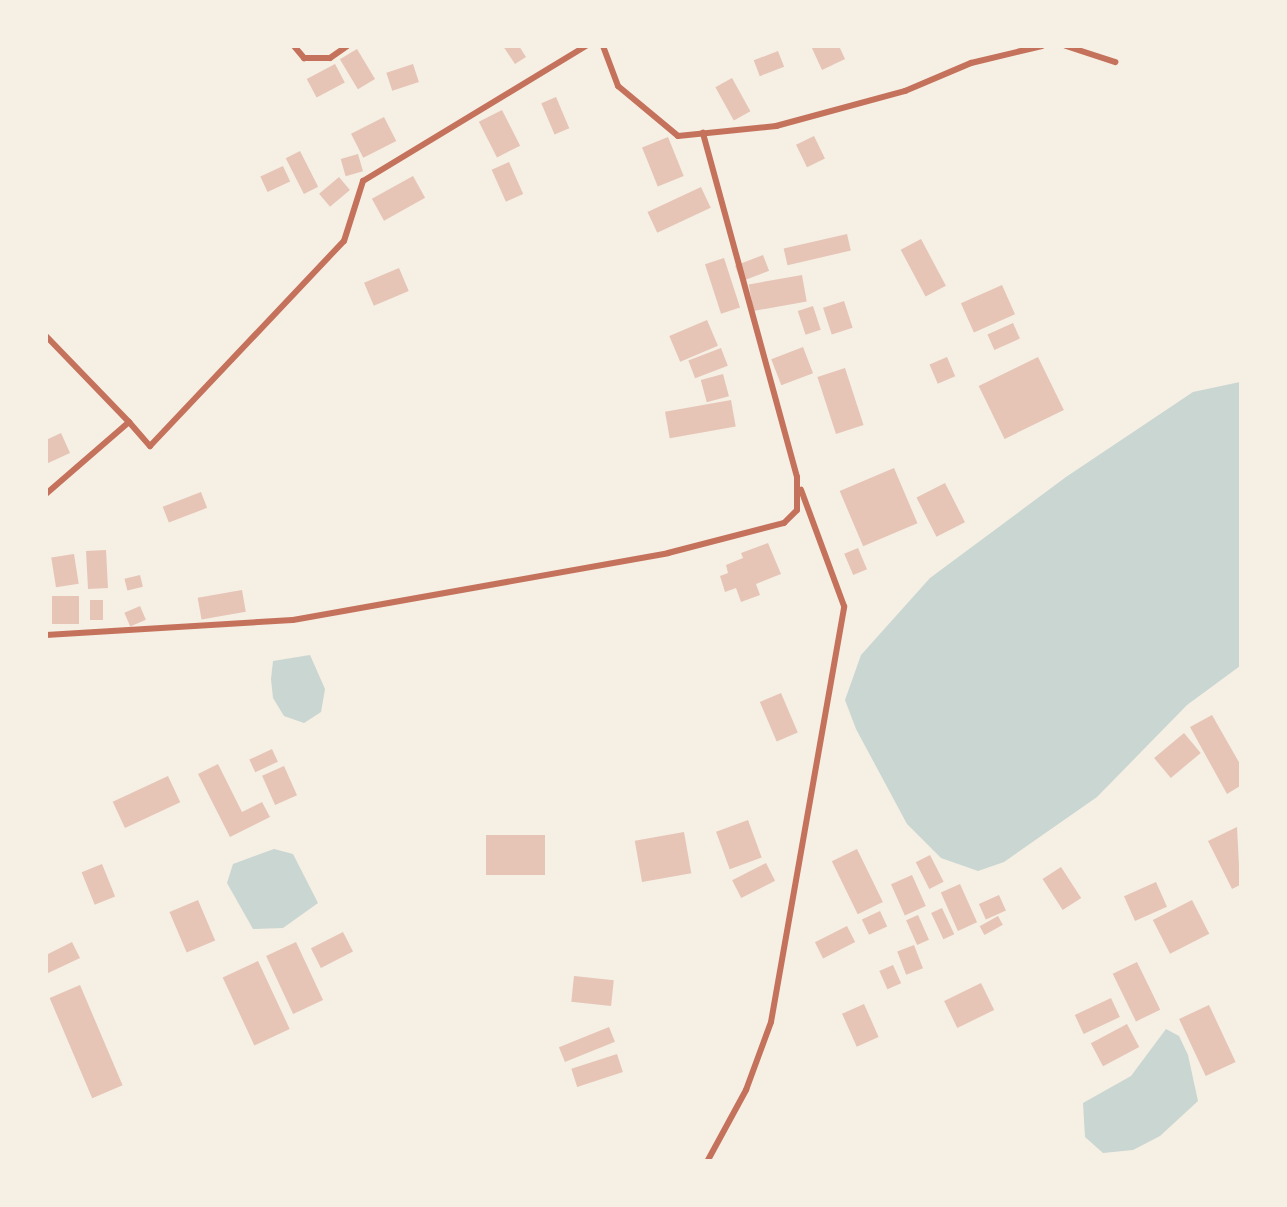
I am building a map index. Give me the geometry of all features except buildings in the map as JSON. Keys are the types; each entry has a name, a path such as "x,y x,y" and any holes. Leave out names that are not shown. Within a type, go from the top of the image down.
{"street":[{"path":"294,46 304,58 330,58 347,46"},
{"path":"46,336 150,446 344,241 363,181 586,46"},
{"path":"603,46 618,86 678,136 776,126 905,91 970,63 1042,46"},
{"path":"1066,46 1115,62"},
{"path":"703,134 796,477 844,606 771,1022 746,1090 708,1161"},
{"path":"46,494 129,422"},
{"path":"46,635 293,620 668,554 784,523 797,510 796,477"}],"shaded area":[{"path":"1240,382 1240,666 1187,705 1097,797 1004,862 978,871 941,858 907,824 856,729 845,700 861,655 930,578 1066,477 1193,392"},
{"path":"310,655 325,689 321,712 304,723 284,716 273,698 271,679 273,661"},
{"path":"274,849 293,854 318,903 283,928 253,929 227,883 233,864"},
{"path":"1166,1029 1179,1036 1188,1055 1198,1101 1160,1136 1133,1150 1103,1153 1085,1137 1083,1103 1131,1076"}]}
